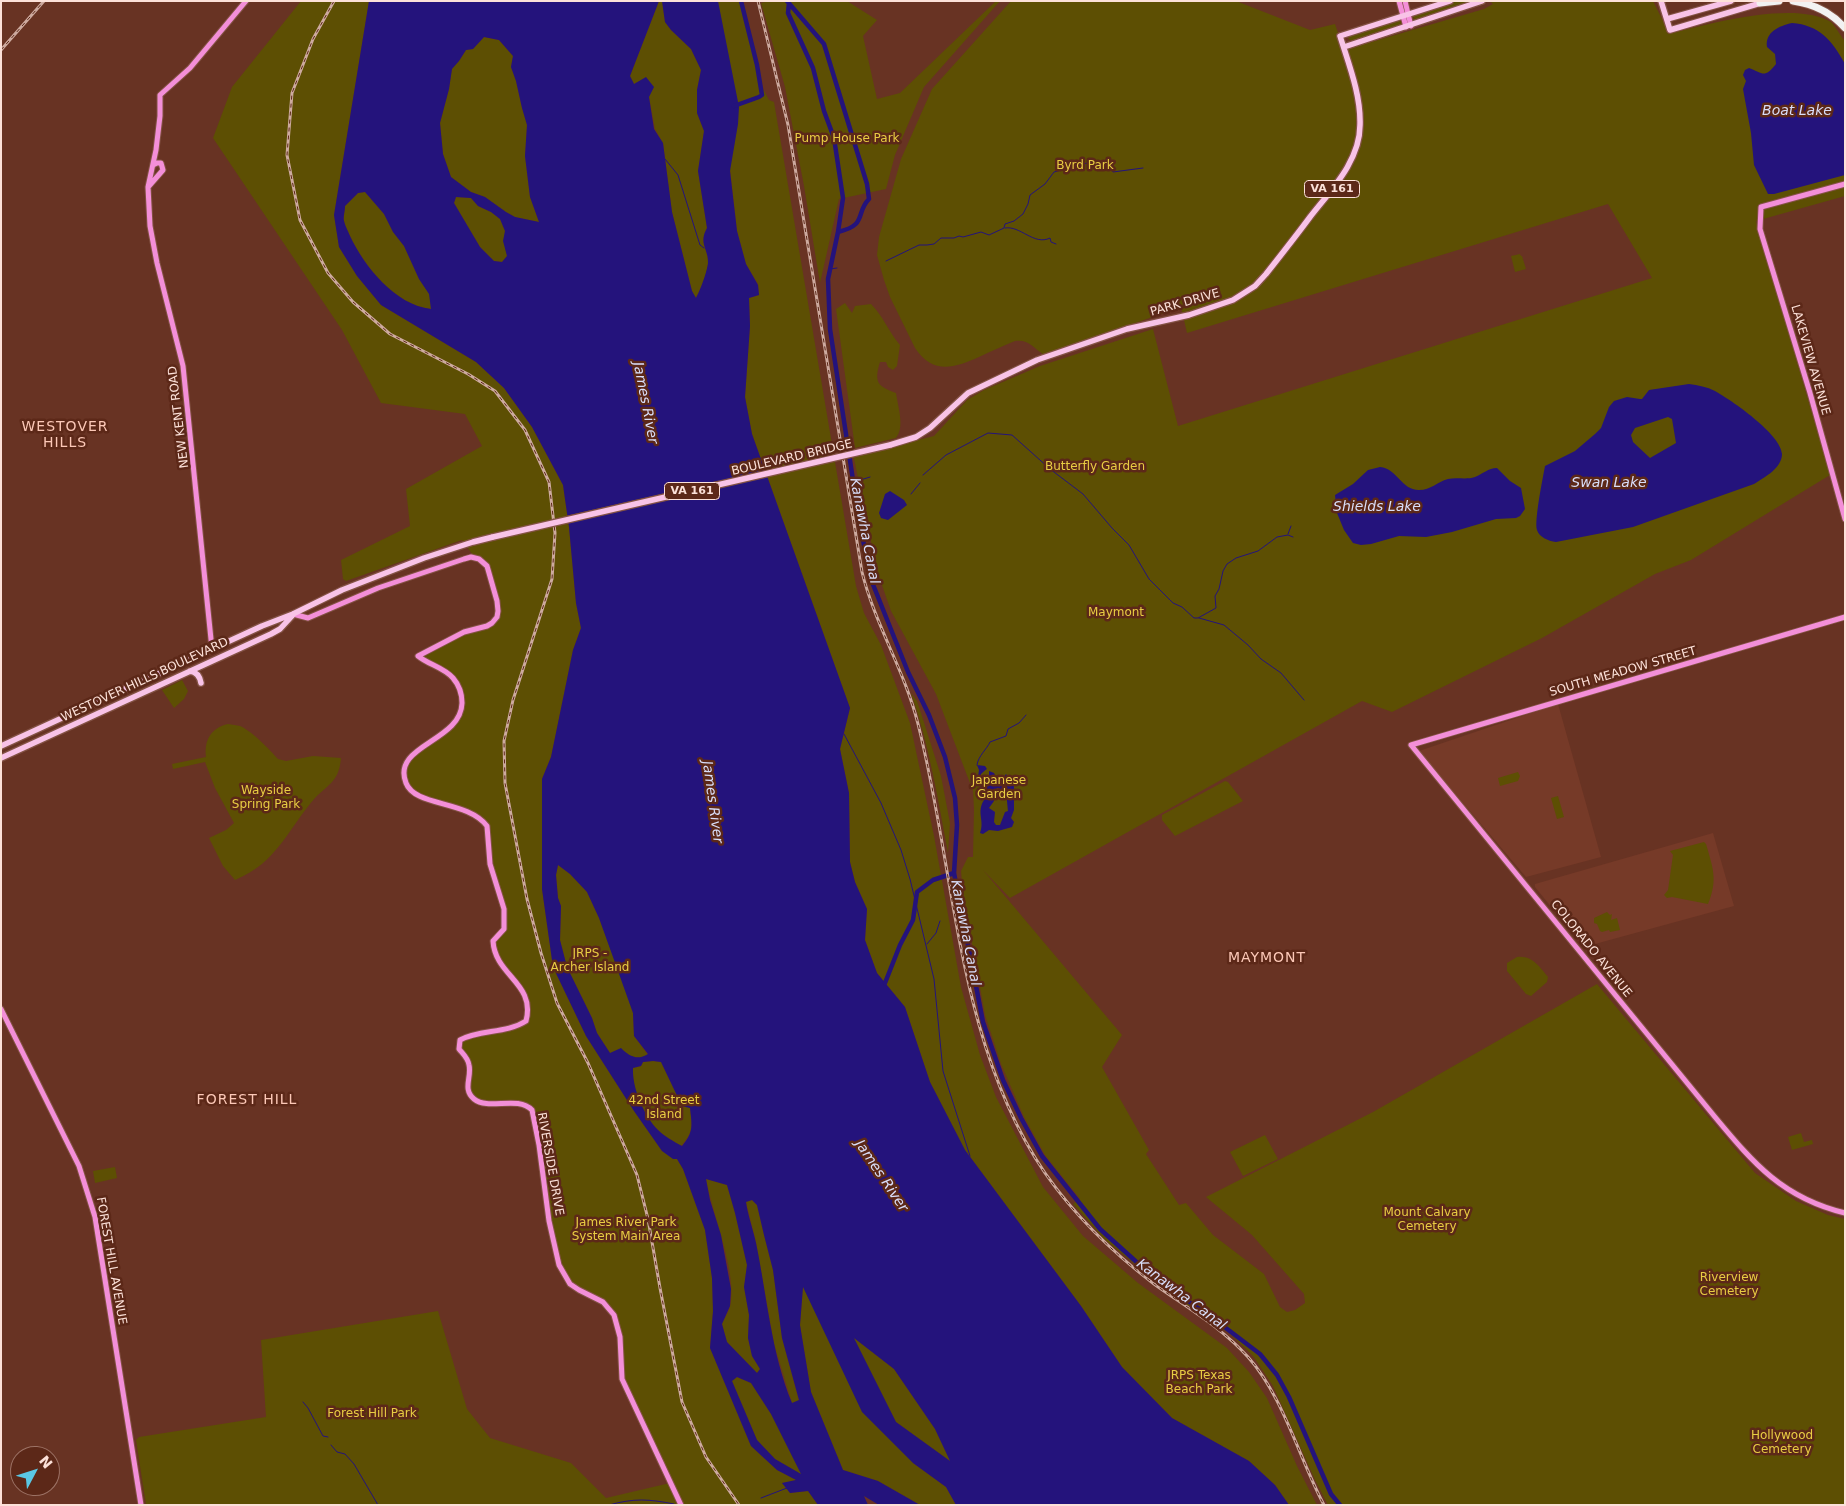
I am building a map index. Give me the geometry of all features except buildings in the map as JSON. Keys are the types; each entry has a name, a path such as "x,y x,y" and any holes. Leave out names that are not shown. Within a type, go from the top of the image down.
{"highway":[{"path":"1763,2 1779,1"},
{"path":"1793,1 1812,5 1826,11 1845,28"}],"main road":[{"name":"VA 161","path":"1406,16 1450,1"},
{"path":"1344,47 1409,27 1482,1"},
{"path":"1661,1 1670,30 1763,2"},
{"path":"1667,19 1731,1"},
{"name":"PARK DRIVE","path":"890,445 916,437 930,428 968,393 1037,360 1127,329 1189,315 1233,300 1255,286 1334,186 1348,166 1356,148 1361,126 1359,99 1340,36 1406,16"},
{"name":"BOULEVARD BRIDGE","path":"493,537 890,445"},
{"name":"WESTOVER HILLS BOULEVARD","path":"1,746 342,590 415,561 493,537"},
{"name":"WESTOVER HILLS BOULEVARD","path":"1,758 280,629 293,614"},
{"path":"190,671 198,676 201,683"}],"street":[{"name":"NEW KENT ROAD","path":"212,649 184,366 156,263 150,226 149,184 156,150 160,116 160,95 190,68 246,1"},
{"path":"1399,1 1406,16"},
{"path":"1404,1 1409,27"},
{"name":"NEW KENT ROAD","path":"156,150 159,163 163,168 160,173"},
{"path":"159,163 153,167 155,173 160,173"},
{"path":"149,184 160,173"},
{"name":"LAKEVIEW AVENUE","path":"1845,184 1761,207 1760,229 1810,393 1845,519"},
{"name":"WESTOVER HILLS BOULEVARD","path":"293,614 308,618 332,606 424,571 464,559 475,558"},
{"name":"RIVERSIDE DRIVE","path":"475,558 482,560 489,571 498,601 498,614 487,626 464,632 418,656 425,662 447,673 455,681 461,693 462,708 460,715 453,725 414,752 407,760 404,772 405,782 411,792 421,798 451,805 476,815 487,826 490,864 504,909 504,929 493,942 493,950 498,963 522,988 529,1010 526,1021 518,1026 468,1036 460,1040 459,1048 467,1058 470,1066 467,1084 470,1094 474,1099 483,1103 522,1104 532,1110 559,1265 570,1284 603,1302 614,1315 620,1337 622,1379 681,1505"},
{"name":"SOUTH MEADOW STREET","path":"1411,745 1843,618"},
{"name":"COLORADO AVENUE","path":"1411,745 1723,1127 1757,1165 1793,1194 1824,1208 1845,1213"},
{"name":"FOREST HILL AVENUE","path":"1,1008 79,1166 95,1217 141,1505"}],"shaded area":[{"path":"1558,704 1601,857 1526,877 1419,751"},
{"path":"1713,833 1734,906 1584,947 1535,887 1535,884"}],"green space":[{"name":"James River Park System Main Area","path":"301,1 369,1 334,215 339,247 357,276 381,305 476,362 504,388 532,427 563,485 576,603 581,628 573,650 551,757 542,779 542,889 553,967 586,1036 634,1111 662,1151 677,1159 683,1169 705,1230 712,1278 713,1311 710,1348 751,1446 777,1470 797,1480 782,1483 790,1493 808,1491 818,1505 146,1505 136,1440 139,1437 266,1417 261,1340 438,1311 467,1409 490,1438 571,1463 606,1498 670,1483 622,1379 620,1337 611,1310 570,1284 559,1265 533,1114 528,1106 483,1103 470,1094 470,1066 459,1049 460,1040 518,1026 526,1021 528,1011 525,995 500,964 493,941 504,929 504,909 490,864 488,830 476,815 421,798 405,782 407,760 453,725 462,701 455,681 418,656 459,635 487,626 497,614 489,571 475,558 462,540 346,581 343,579 341,560 410,526 406,489 482,446 465,414 381,403 342,330 213,138 232,87"},
{"path":"659,1 662,1 665,22 691,49 701,70 697,90 697,113 704,131 698,171 707,228 704,243 708,264 703,282 695,299 672,212 663,143 655,129 649,97 640,81 634,84 630,76"},
{"name":"JRPS Texas Beach Park","path":"715,1 741,1 761,85 769,100 774,102 856,586 864,613 881,645 910,723 934,836 961,987 980,1055 996,1097 1043,1187 1083,1236 1138,1283 1227,1348 1249,1372 1267,1398 1297,1466 1317,1505 1289,1505 1275,1485 1249,1461 1172,1418 1122,1367 1081,1306 965,1150 930,1082 905,1007 877,973 865,940 867,909 855,882 850,862 849,793 840,749 850,708 752,434 745,397 750,326 749,298 759,295 758,284 746,264 737,231"},
{"name":"Pump House Park","path":"769,1 847,1 877,20 863,36 877,99 900,93 996,1 1000,1 924,87 895,155 886,189 839,199 820,283 785,87 761,3"},
{"path":"1011,1 1236,1 1310,30 1335,24 1344,50 1484,9 1493,4 1490,1 1653,1 1665,23 1668,34 1751,16 1796,13 1815,16 1831,22 1845,41 1845,196 1756,221 1830,475 1691,560 1655,574 1542,638 1392,712 1362,701 1010,898 983,870 1122,1035 1102,1067 1149,1150 1146,1154 1179,1205 1186,1203 1213,1235 1264,1274 1280,1307 1287,1312 1295,1310 1305,1303 1304,1294 1252,1235 1206,1197 1373,1112 1597,984 1755,1173 1796,1201 1828,1215 1845,1219 1845,1505 1328,1505 1273,1386 1253,1356 1229,1333 1170,1293 1104,1239 1073,1204 1080,1199 1045,1155 1024,1117 1001,1064 985,1015 963,894 961,871 968,857 973,857 973,791 936,694 891,611 877,571 853,454 934,436 967,400 984,390 1040,366 1153,329 1178,426 1652,278 1608,204 1187,333 1181,307 1044,355 1024,341 1015,341 961,364 944,367 937,366 922,357 915,348 890,297 877,255 879,237 901,159 932,89"},
{"path":"1456,1 1472,1 1415,20 1413,17 1415,15"},
{"path":"1399,20 1402,22 1401,26 1353,41 1348,39 1350,35"},
{"path":"484,37 499,40 513,56 511,67 527,125 525,156 530,197 539,222 515,217 485,197 471,192 451,177 443,154 440,123 449,89 452,68 466,50 473,49"},
{"path":"365,192 384,214 393,232 404,246 419,279 430,294 431,309 418,306 394,292 373,272 356,248 344,223 345,206 358,193"},
{"path":"456,197 471,198 478,206 500,219 505,231 504,241 507,256 502,262 494,261 480,247 454,203"},
{"path":"1520,254 1526,269 1515,272 1511,256"},
{"path":"845,303 852,313 855,306 871,304 900,345 897,366 893,370 888,367 886,362 880,362 877,374 877,379 881,385 896,393 900,417 899,433 896,438 855,448 836,309"},
{"path":"182,680 188,691 184,699 174,708 162,690"},
{"path":"911,693 917,701 941,776 950,823 948,853 928,752"},
{"name":"Wayside Spring Park","path":"228,724 240,726 250,732 278,759 286,761 313,756 341,758 336,777 315,798 272,855 249,873 235,880 223,866 209,838 226,830 234,823 215,788 205,762 173,769 172,764 206,757 206,745 210,736 217,728"},
{"path":"1518,772 1520,776 1518,781 1500,786 1498,778"},
{"path":"1225,781 1228,782 1243,801 1175,836 1162,820 1162,815"},
{"path":"1558,796 1564,817 1557,819 1551,798"},
{"path":"1704,842 1709,852 1714,881 1708,904 1672,897 1667,898 1664,895 1668,890 1673,855 1670,851"},
{"name":"JRPS - Archer Island","path":"558,865 570,874 587,892 625,987 633,1013 634,1036 648,1055 641,1058 610,1053 597,1033 592,1018 567,967 560,940 561,906 558,898 556,875"},
{"path":"1607,912 1610,915 1612,914 1611,920 1617,918 1620,930 1602,932 1597,924 1594,923 1594,918"},
{"path":"1517,957 1531,960 1548,977 1547,982 1531,996 1526,994 1507,971 1507,963"},
{"name":"42nd Street Island","path":"643,1062 661,1062 682,1106 690,1108 690,1133 681,1146 663,1135 653,1124 644,1110 634,1084 632,1068 641,1066"},
{"path":"1801,1133 1804,1142 1812,1140 1813,1144 1792,1150 1788,1137"},
{"path":"1265,1135 1278,1159 1243,1176 1230,1152"},
{"path":"115,1167 117,1178 95,1183 93,1171"},
{"path":"706,1179 727,1185 735,1213 747,1265 744,1287 749,1315 748,1338 752,1356 760,1369 757,1373 727,1342 722,1324 730,1307 732,1293 728,1261"},
{"path":"752,1200 757,1205 773,1270 782,1338 799,1401 792,1403 774,1344 756,1242 746,1202"},
{"path":"803,1286 815,1311 913,1463 946,1487 956,1505 920,1505 878,1481 843,1470 811,1392 800,1325"},
{"path":"853,1337 894,1369 935,1429 951,1462 896,1422"},
{"path":"737,1377 751,1383 771,1414 802,1475 775,1459 757,1440 732,1381"}],"water":[{"name":"James River","path":"369,1 659,1 630,76 634,84 646,77 654,87 649,97 654,129 663,143 672,212 692,291 696,298 708,263 704,242 704,234 707,228 698,171 704,131 697,113 697,90 701,70 691,49 665,22 662,1 718,1 739,107 730,171 737,231 746,264 758,285 759,295 749,298 750,326 745,397 752,434 850,708 840,749 849,793 850,862 855,882 867,909 865,940 877,973 905,1007 930,1082 965,1150 1081,1306 1122,1367 1172,1418 1249,1461 1275,1485 1289,1505 956,1505 946,1487 913,1463 862,1412 803,1287 800,1325 811,1392 843,1470 878,1481 920,1505 879,1505 864,1496 868,1505 818,1505 808,1491 790,1493 782,1483 796,1480 777,1470 751,1446 710,1348 713,1311 712,1278 705,1230 683,1169 677,1159 673,1159 662,1151 634,1111 586,1036 553,967 542,889 542,779 551,757 573,650 581,628 576,603 563,485 532,427 504,388 476,362 381,305 357,276 339,247 334,215","holes":["484,37 499,40 513,56 511,67 527,125 525,156 530,197 539,222 515,217 485,197 471,192 451,177 443,154 440,123 452,69 466,50 473,49","365,192 384,214 393,232 404,246 419,279 429,294 431,309 405,300 393,292 372,271 356,248 346,227 344,219 345,206 358,193","456,197 471,198 478,206 500,219 505,231 503,241 507,256 502,262 494,261 480,247 454,203","558,865 570,874 587,892 599,918 633,1013 634,1036 648,1054 633,1057 621,1048 610,1053 597,1033 592,1018 567,967 560,940 561,906 558,898 556,875","643,1062 661,1062 682,1106 690,1108 691,1128 689,1137 682,1146 658,1130 644,1110 633,1076 633,1068 641,1066","706,1179 727,1185 735,1213 747,1265 744,1287 749,1315 748,1338 752,1356 760,1369 757,1373 727,1342 722,1324 730,1306 731,1289 721,1235 710,1200","752,1200 757,1205 773,1270 782,1338 799,1400 792,1403 774,1344 756,1243 746,1202","854,1338 894,1369 935,1429 950,1461 896,1422","737,1377 751,1383 771,1414 801,1474 775,1459 757,1440 732,1381"]},
{"name":"Boat Lake","path":"1792,23 1810,27 1824,35 1845,64 1845,175 1768,194 1754,165 1751,133 1743,89 1746,81 1743,75 1745,70 1749,68 1763,74 1772,69 1776,64 1775,54 1767,47 1768,37 1778,28"},
{"name":"Swan Lake","path":"1689,384 1715,391 1754,418 1773,437 1782,454 1779,464 1772,472 1754,484 1633,527 1556,542 1542,537 1536,525 1545,466 1575,451 1595,434 1601,428 1609,407 1614,401 1627,397 1642,399 1649,390","holes":["1668,417 1672,419 1676,443 1650,458 1633,442 1631,435 1635,428"]},
{"name":"Shields Lake","path":"1380,467 1391,471 1408,487 1419,490 1427,489 1448,479 1472,478 1497,468 1510,481 1521,488 1525,509 1516,518 1496,519 1452,532 1426,537 1399,536 1371,544 1361,545 1353,543 1344,530 1337,513 1335,495 1353,484 1368,470"},
{"path":"890,491 904,500 907,505 888,520 881,518 879,513 885,494"},
{"path":"977,765 985,766 987,769 980,776 986,785 989,783 989,771 994,773 999,783 1004,782 1006,774 1009,778 1005,782 1007,786 1014,786 1014,810 1011,818 1014,822 1012,827 998,831 989,830 983,834 980,833 982,824 981,809 984,800 978,777 979,770","holes":["997,788 1006,790 1008,811 1005,812 1000,825 996,825 994,822 995,812 989,808 994,801"]}],"pier":[{"path":"767,470 769,476 566,522 565,516"}],"waterway":[{"path":"734,106 762,95 757,65 741,1"},
{"name":"Kanawha Canal","path":"787,1 824,44 867,184 869,199 862,209 857,222 854,226 838,232 828,279 830,329 860,526 872,582 908,672 929,715 945,757 955,798 957,825 954,873 983,1022 1003,1080 1042,1156 1100,1229 1152,1276 1260,1354 1277,1375 1289,1397 1331,1494 1340,1505"},
{"path":"789,3 788,13 813,68 824,111 834,138 843,198 838,232"},
{"path":"665,159 678,175 700,245 704,248"},
{"path":"886,261 919,245 934,244 941,238 963,237 981,232 989,235 1004,228 1005,224 1014,221 1023,214 1030,195 1045,184 1054,172 1091,162 1109,167 1113,172 1143,168"},
{"path":"1005,228 1016,229 1033,238 1044,240 1050,238 1051,242 1056,244"},
{"name":"Kanawha Canal","path":"830,269 837,268"},
{"path":"923,475 946,455 988,433 1012,435 1050,469 1083,494 1129,545 1149,579 1173,603 1182,607 1194,618 1198,618 1216,608 1215,596 1227,564 1236,558 1258,551 1277,537 1288,535 1293,537"},
{"path":"854,482 870,477"},
{"path":"911,494 920,483"},
{"path":"1288,534 1291,526"},
{"path":"1199,618 1224,625 1248,645 1261,659 1281,673 1304,700"},
{"path":"977,765 990,742 1006,736 1008,729 1019,723 1026,715"},
{"path":"844,734 881,803 901,850 910,879 934,979 943,1071 970,1156"},
{"path":"885,983 900,945 913,920 917,892 933,880 954,873"},
{"path":"927,944 936,933 940,921"},
{"path":"303,1402 323,1436 328,1437"},
{"path":"331,1445 337,1452 345,1454 354,1464 378,1505"},
{"path":"761,1498 787,1488"},
{"path":"609,1505 642,1500 674,1504"}],"railway":[{"path":"1,50 44,1"},
{"path":"334,1 313,39 292,93 287,155 300,220 328,273 353,302 390,334 468,374 495,391 525,430 549,482 555,533 552,579 513,700 504,741 505,783 527,899 541,953 557,1003 588,1063 637,1175 648,1219 682,1402 706,1457 739,1505"},
{"path":"758,1 788,125 862,572 874,611 906,685 918,724 931,781 962,955 976,1013 993,1069 1016,1122 1045,1173 1082,1219 1138,1272 1203,1318 1238,1346 1248,1357 1271,1390 1281,1409 1324,1505"}],"district":[{"name":"WESTOVER HILLS","path":"65,436"},
{"name":"MAYMONT","path":"1267,958"},
{"name":"FOREST HILL","path":"247,1100"}],"park label":[{"name":"Byrd Park","path":"1085,166"},
{"name":"Butterfly Garden","path":"1095,467"},
{"name":"Maymont","path":"1116,613"},
{"name":"Japanese Garden","path":"999,788"},
{"name":"Mount Calvary Cemetery","path":"1427,1220"},
{"name":"Riverview Cemetery","path":"1729,1285"},
{"name":"Forest Hill Park","path":"372,1414"},
{"name":"Hollywood Cemetery","path":"1782,1443"}]}
